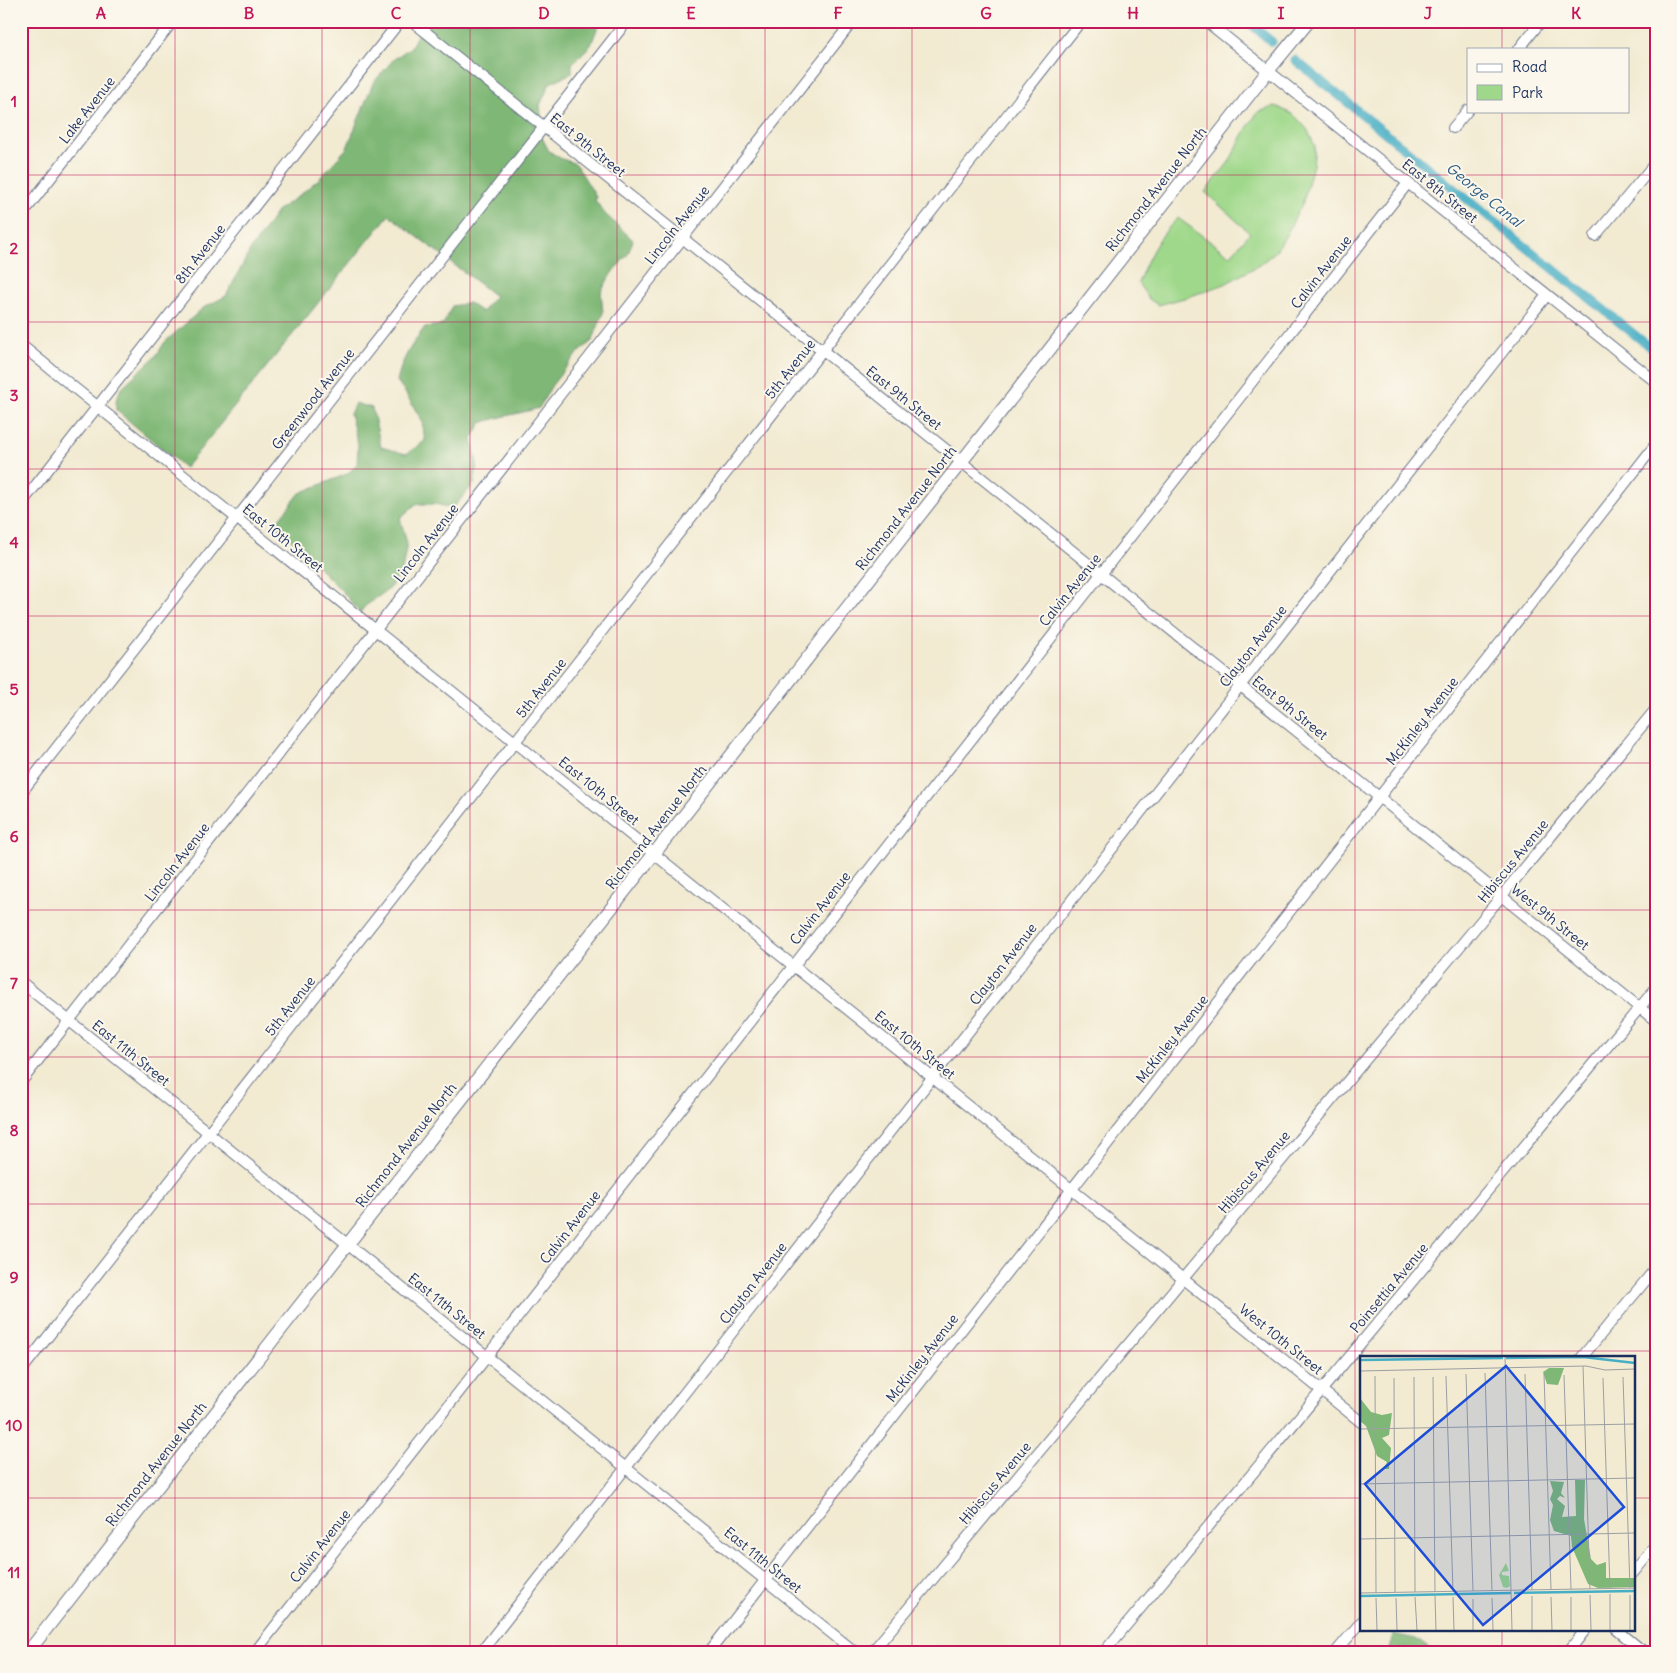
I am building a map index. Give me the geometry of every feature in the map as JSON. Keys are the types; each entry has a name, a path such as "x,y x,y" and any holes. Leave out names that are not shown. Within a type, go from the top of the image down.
{"street":[{"name":"Lake Avenue","path":"21,216 174,21"},
{"name":"8th Avenue","path":"21,504 400,21"},
{"name":"East 9th Street","path":"412,21 1379,797"},
{"name":"Greenwood Avenue","path":"21,793 627,21"},
{"name":"Lincoln Avenue","path":"21,1082 853,21"},
{"name":"5th Avenue","path":"21,1371 1081,21"},
{"name":"East 8th Street","path":"1206,21 1656,382"},
{"name":"Richmond Avenue North","path":"28,1652 1309,21"},
{"path":"1519,48 1541,21"},
{"path":"1453,128 1467,111"},
{"path":"1595,236 1656,162"},
{"name":"Calvin Avenue","path":"255,1652 1408,183"},
{"name":"Clayton Avenue","path":"481,1652 1547,295"},
{"name":"East 10th Street","path":"21,345 1184,1278"},
{"name":"McKinley Avenue","path":"709,1652 1656,444"},
{"name":"Hibiscus Avenue","path":"872,1652 1656,709"},
{"name":"West 9th Street","path":"1379,797 1656,1021"},
{"name":"East 11th Street","path":"21,982 855,1652"},
{"name":"Poinsettia Avenue","path":"1104,1652 1656,988"},
{"path":"1583,1356 1656,1268"},
{"name":"West 10th Street","path":"1184,1278 1360,1421"},
{"path":"1634,1572 1656,1546"},
{"path":"1336,1652 1360,1623"},
{"path":"1568,1652 1585,1630"},
{"path":"1617,1630 1644,1652"}],"green space":[{"path":"424,21 600,21 591,45 572,64 572,73 550,83 540,105 542,125 540,134 549,151 560,158 576,164 596,197 595,200 605,214 633,240 628,254 611,274 601,292 603,313 593,340 576,355 552,385 539,408 481,423 472,439 477,464 474,484 453,508 435,504 416,504 400,518 407,543 402,570 389,589 365,606 360,613 343,592 275,524 300,493 347,474 357,465 358,444 350,414 355,403 372,408 381,447 406,454 425,441 422,421 397,381 405,359 425,327 443,325 452,306 469,303 482,312 495,296 389,215 185,468 116,410 116,401 121,388 156,356 165,342 203,308 226,296 251,249 279,209 320,178 347,148 373,83 394,59 411,47"},
{"path":"1276,106 1294,115 1307,129 1315,146 1313,165 1303,202 1285,237 1275,252 1259,265 1225,284 1158,305 1149,299 1138,283 1154,248 1178,218 1230,256 1250,233 1205,192 1229,162 1258,112"},
{"path":"1393,1634 1416,1639 1434,1652 1386,1652 1389,1650"}],"waterway":[{"name":"George Canal","path":"1247,21 1272,42"},
{"name":"George Canal","path":"1295,60 1656,352"}]}
